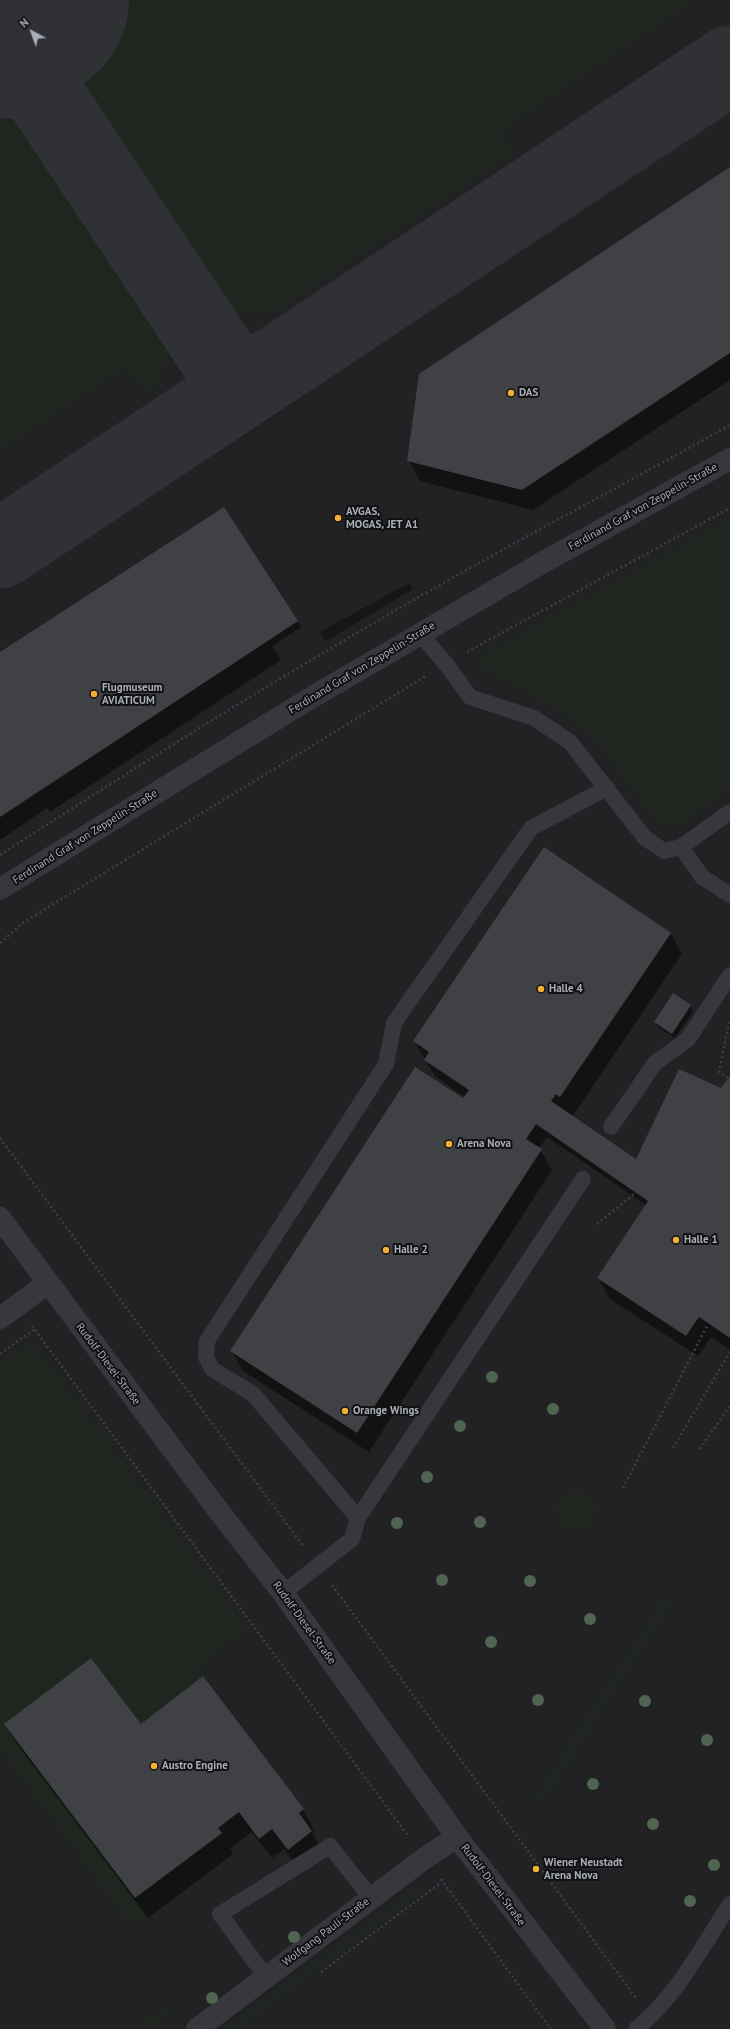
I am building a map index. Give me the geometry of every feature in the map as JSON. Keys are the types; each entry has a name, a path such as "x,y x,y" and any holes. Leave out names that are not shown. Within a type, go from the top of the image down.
{"street":[{"name":"Ferdinand Graf von Zeppelin-Straße","path":"0,889 309,699 547,560 730,459"},
{"name":"Rudolf-Diesel-Straße","path":"0,1218 216,1507 283,1593 456,1837 605,2029"},
{"path":"0,1318 48,1283"},
{"name":"Wolfgang Pauli-Straße","path":"197,2029 371,1898 456,1837"}],"lane":[{"path":"420,634 446,664 470,697 534,718 570,742 645,838 664,851 681,847 730,812"},
{"path":"358,1518 253,1394 212,1369 206,1357 207,1341 386,1064 394,1023 531,828 607,788"},
{"path":"681,847 702,877 730,895"},
{"path":"611,1127 655,1063 688,1039 730,975"},
{"path":"283,1593 352,1539 358,1518 583,1179"},
{"path":"266,1977 220,1914 330,1846 371,1898"},
{"path":"636,2029 650,2017 682,1977 730,1904"}],"path":[{"path":"0,855 311,660 400,608 730,425"},
{"path":"0,943 24,922 446,664 730,508"},
{"path":"728,1078 718,1072 730,1015"},
{"path":"597,1224 648,1183 656,1188"},
{"path":"17,1305 551,2029"},
{"path":"624,1488 708,1324"},
{"path":"0,1354 35,1329"},
{"path":"673,1448 730,1352"},
{"path":"700,1449 730,1406"},
{"path":"314,1977 442,1882"}],"shaded area":[{"path":"0,0 730,0 730,2029 0,2029","holes":["409,583 413,589 326,641 320,632"]},
{"path":"117,0 696,0 502,130 513,154 277,310 252,313 242,312 223,305 196,283 75,101 68,81 67,61 73,44 96,14"},
{"path":"0,103 17,110 36,125 160,311 166,336 167,355 161,373 147,394 127,367 0,450"},
{"path":"730,519 730,785 683,825 666,827 649,812 593,736 568,716 478,665 475,659"},
{"path":"32,1341 247,1629 197,1667 203,1676 141,1724 91,1658 4,1724 146,1912 130,1924 0,1749 0,1365"},
{"path":"580,1491 587,1494 593,1500 596,1511 595,1519 587,1528 580,1531 572,1531 565,1528 557,1519 556,1507 559,1500 568,1492"},
{"path":"666,1595 673,1599 542,1803 531,1804"},
{"path":"421,1885 423,1891 237,2029 225,2029"},
{"path":"166,2005 172,2013 150,2029 134,2029"}],"building":[{"path":"730,167 730,353 522,490 407,461 419,374"},
{"name":"Flugmuseum AVIATICUM","path":"224,507 298,621 0,817 0,652"},
{"name":"Arena Nova","path":"544,847 671,933 560,1097 556,1094 551,1101 636,1159 679,1069 721,1088 730,1076 730,1338 699,1317 686,1336 597,1278 648,1201 536,1124 526,1139 542,1149 357,1433 230,1351 415,1067 463,1098 469,1090 424,1060 429,1052 413,1041"},
{"path":"673,993 691,1005 672,1034 654,1022"},
{"name":"Austro Engine","path":"91,1658 141,1724 203,1676 304,1809 299,1813 312,1831 288,1850 272,1829 259,1839 239,1812 218,1828 222,1833 135,1898 4,1724"}],"taxiway":[{"path":"0,28 240,389"},
{"path":"0,549 730,65"}],"runway":[{"path":"0,20 30,0"}],"place":[{"name":"DAS","path":"511,393"},
{"name":"AVGAS, MOGAS, JET A1","path":"338,518"},
{"name":"Flugmuseum AVIATICUM","path":"94,694"},
{"name":"Halle 4","path":"541,989"},
{"name":"Arena Nova","path":"449,1144"},
{"name":"Halle 1","path":"676,1240"},
{"name":"Halle 2","path":"386,1250"},
{"name":"Orange Wings","path":"345,1411"},
{"name":"Austro Engine","path":"154,1766"},
{"name":"Wiener Neustadt Arena Nova","path":"536,1869"}]}
